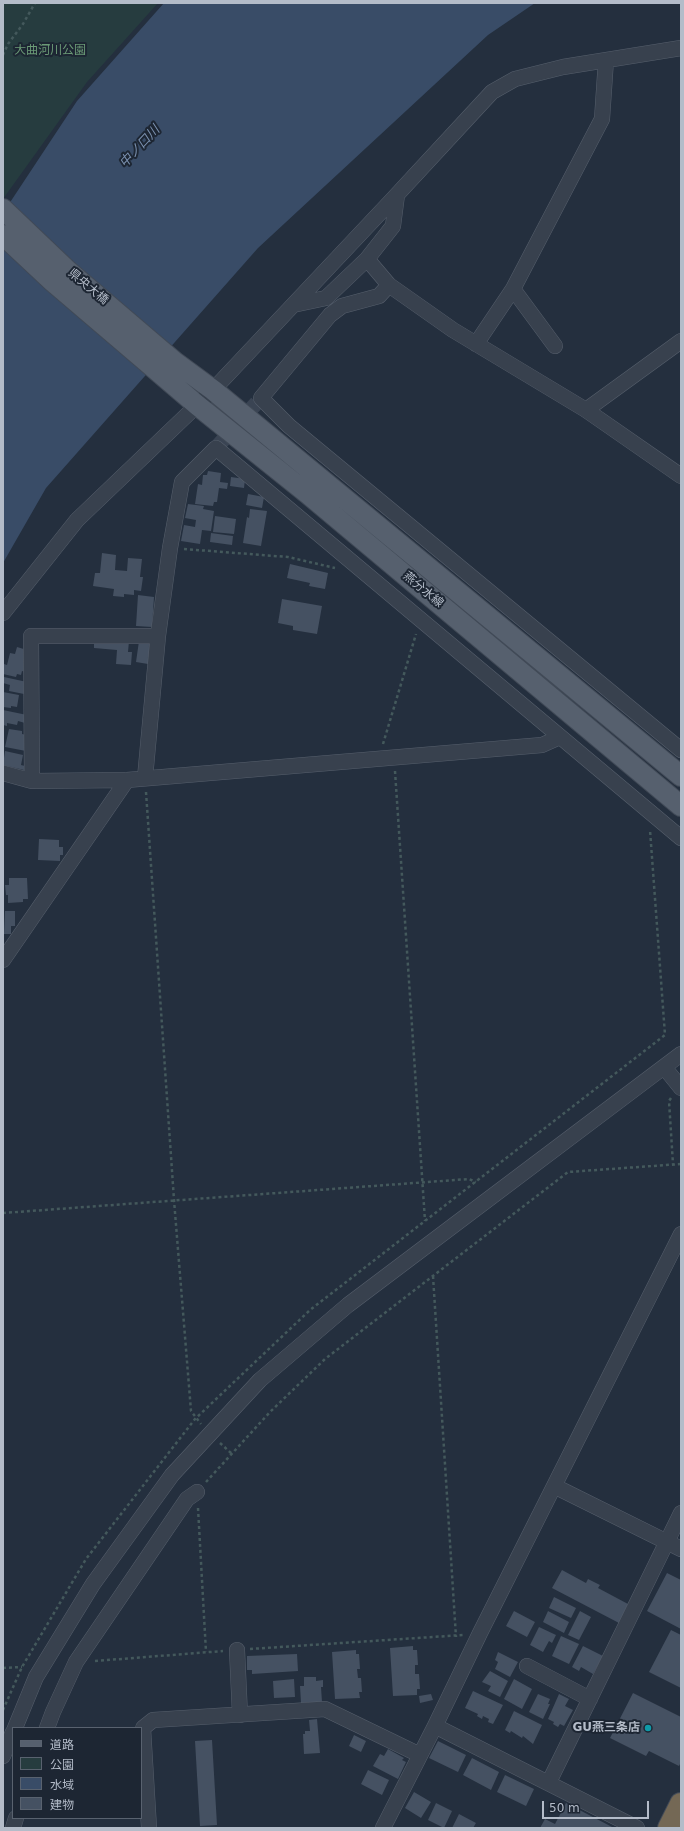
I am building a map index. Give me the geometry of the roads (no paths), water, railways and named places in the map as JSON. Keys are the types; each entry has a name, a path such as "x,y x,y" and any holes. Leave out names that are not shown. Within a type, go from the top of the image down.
{"highway":[{"path":"669,1828 681,1804"}],"main road":[{"name":"県央大橋","path":"3,209 170,369"},
{"name":"県央大橋","path":"3,235 53,282 170,369"},
{"name":"燕分水線","path":"170,369 213,390 681,776"},
{"name":"燕分水線","path":"170,369 197,404 308,494 681,806"}],"street":[{"path":"3,613 77,520 213,390 492,92 515,79 563,67 681,48"},
{"path":"476,344 513,289 602,119 606,60"},
{"path":"293,305 326,298 367,259 393,226 397,195"},
{"path":"367,259 389,285 453,330 586,410 681,476"},
{"path":"389,285 379,296 342,306 330,315 261,398 289,426 681,750"},
{"path":"513,289 555,346"},
{"path":"586,410 681,341"},
{"path":"145,778 158,636 170,548 182,482 216,448 681,838"},
{"path":"32,781 31,636 158,636"},
{"path":"3,773 32,781 127,780 542,745 560,737"},
{"path":"3,960 127,780"},
{"path":"15,1727 36,1678 93,1584 172,1475 260,1380 348,1305 681,1054"},
{"path":"664,1067 680,1088"},
{"path":"383,1828 554,1486 675,1261 681,1234"},
{"path":"554,1486 681,1549"},
{"path":"47,1727 76,1662 187,1499 197,1492"},
{"path":"549,1782 681,1513"},
{"path":"237,1650 240,1715"},
{"path":"527,1666 590,1699"},
{"path":"149,1828 143,1728 153,1720 325,1709 420,1755"},
{"path":"435,1726 549,1782 637,1828"},
{"path":"3,1756 12,1734"}],"water":[{"name":"中ノ口川","path":"164,3 535,3 488,35 258,248 46,488 3,563 3,213 77,101"}],"tunnel":[{"path":"216,448 261,398"}],"place":[{"name":"GU燕三条店","path":"648,1728"}],"park label":[{"name":"大曲河川公園","path":"50,51"}]}
